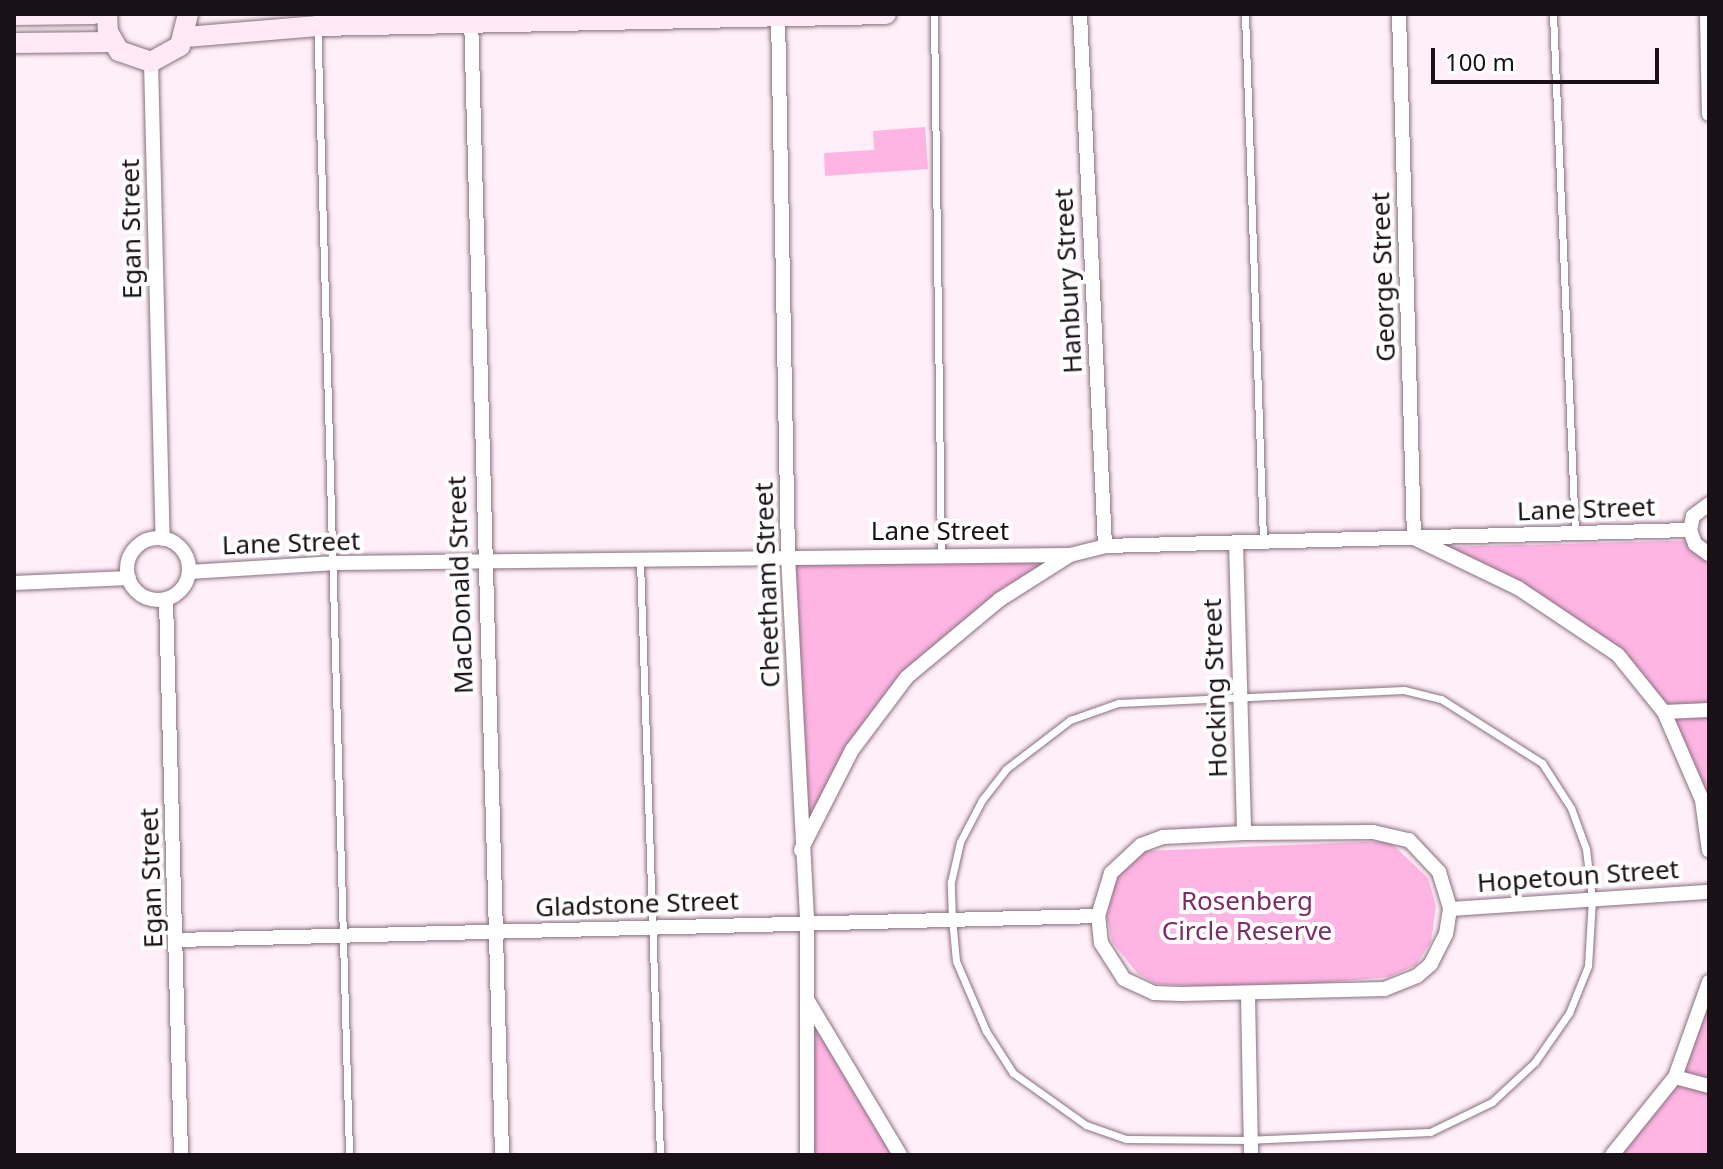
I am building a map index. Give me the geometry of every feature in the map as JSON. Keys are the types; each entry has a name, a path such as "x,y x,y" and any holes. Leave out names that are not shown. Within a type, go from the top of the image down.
{"street":[{"path":"14,15 94,14"},
{"path":"107,14 112,42 129,57 151,62 172,54 186,37 188,14"},
{"path":"186,37 318,20 886,14"},
{"name":"Hanbury Street","path":"1080,14 1105,546"},
{"name":"George Street","path":"1399,14 1414,538"},
{"path":"1707,14 1709,114"},
{"name":"Cheetham Street","path":"778,15 788,556 807,923 807,1155"},
{"name":"MacDonald Street","path":"471,19 482,564 497,932 502,1155"},
{"path":"14,43 112,42"},
{"name":"Egan Street","path":"151,62 163,539"},
{"path":"1709,504 1693,516 1690,530 1695,544 1709,554"},
{"name":"Lane Street","path":"189,572 336,563 482,564 788,556 1070,555 1105,546 1690,530"},
{"path":"1414,538 1518,588 1618,655 1664,712 1702,800 1709,851"},
{"path":"163,539 183,550 189,572 184,587 166,600 139,594 129,578 133,552 144,542 163,539"},
{"name":"Hocking Street","path":"1236,542 1237,695 1244,833"},
{"path":"801,850 852,750 907,677 999,600 1070,555"},
{"path":"14,583 129,578"},
{"name":"Egan Street","path":"166,600 181,1155"},
{"path":"1664,712 1709,710"},
{"path":"1244,833 1396,834 1431,860 1450,909 1446,934 1431,964 1401,984 1248,996 1137,988 1109,961 1098,916 1111,873 1141,845 1163,837 1244,833"},
{"name":"Hopetoun Street","path":"1450,909 1709,892"},
{"name":"Gladstone Street","path":"177,940 1098,916"},
{"path":"1612,1155 1675,1077 1709,982"},
{"path":"1248,996 1251,1147"},
{"path":"807,1001 900,1155"},
{"path":"1675,1077 1709,1086"}],"lane":[{"path":"934,14 941,554"},
{"path":"1245,14 1263,540"},
{"path":"1553,14 1575,533"},
{"path":"318,20 336,563 349,1155"},
{"path":"640,561 660,1155"},
{"path":"1404,690 1441,699 1479,719 1542,763 1571,808 1586,849 1592,899 1588,966 1569,1013 1535,1062 1492,1102 1430,1132 1251,1147 1126,1139 1086,1125 1013,1073 986,1031 956,961 951,882 960,842 982,800 1006,769 1070,720 1118,703 1237,695 1404,690"}],"green space":[{"path":"925,127 928,169 825,176 824,153 874,150 873,131"},
{"path":"1709,540 1709,828 1668,711 1620,651 1446,547"},
{"path":"1070,555 907,677 852,750 801,850 788,556"},
{"name":"Rosenberg Circle Reserve","path":"1389,841 1428,878 1436,906 1431,942 1416,965 1389,977 1248,989 1157,984 1138,974 1112,942 1107,916 1114,880 1144,851"},
{"path":"1709,997 1709,1155 1620,1155 1681,1076"},
{"path":"807,1001 900,1155 807,1155"}]}
